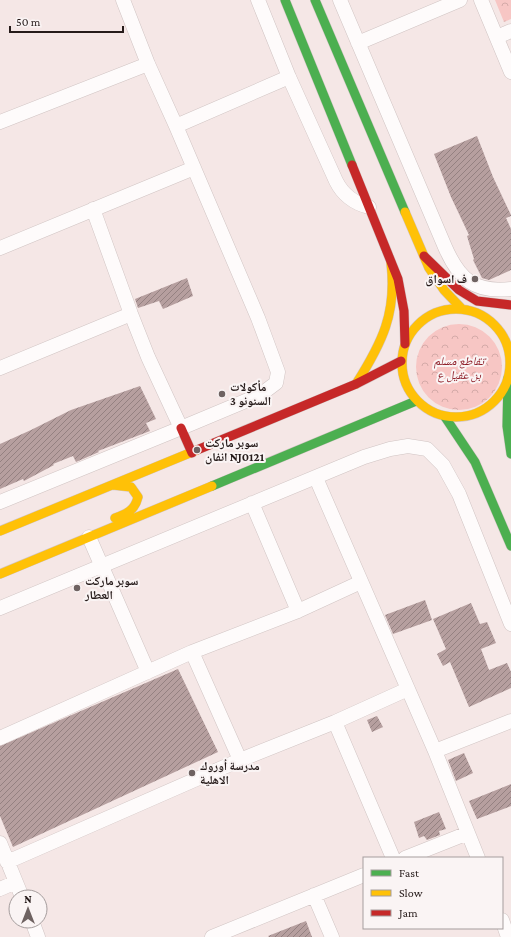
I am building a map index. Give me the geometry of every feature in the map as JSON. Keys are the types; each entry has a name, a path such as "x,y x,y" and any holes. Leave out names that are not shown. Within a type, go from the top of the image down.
{"main road":[{"path":"284,0 369,207 402,295 405,322 405,344 401,361 403,376 408,389 416,401 430,411 445,417 462,417 477,413 491,405 502,393 508,378"},
{"path":"315,0 429,268 444,290 462,309"},
{"path":"424,256 459,290 478,301 511,305"},
{"path":"356,384 383,337 390,313 393,288 391,263"},
{"path":"405,344 414,329 427,317 443,311 462,309 479,314 495,325 503,336 511,362 508,378 506,423 507,441 511,454"},
{"path":"495,325 506,321"},
{"path":"0,531 356,384 401,361"},
{"path":"0,574 416,401"},
{"path":"445,417 475,462 511,546"},
{"path":"181,428 192,453"},
{"path":"61,549 75,536 131,512 137,504 138,497 131,487 113,485"}],"street":[{"path":"0,502 260,395 276,383 278,372 258,318 148,64 123,0"},
{"path":"258,0 289,77 340,188 351,200 369,207"},
{"path":"340,0 444,247 456,270 475,285 486,290 511,290"},
{"path":"358,43 460,0"},
{"path":"481,0 511,72"},
{"path":"497,37 511,31"},
{"path":"0,122 148,64"},
{"path":"176,126 289,77"},
{"path":"0,248 194,168"},
{"path":"93,209 148,357 181,428"},
{"path":"0,368 131,314"},
{"path":"0,608 364,457 390,449 408,446 426,449 443,465 460,494 511,624"},
{"path":"316,478 435,750 478,857"},
{"path":"252,503 298,610"},
{"path":"89,537 148,672"},
{"path":"0,738 192,652 298,610 361,582"},
{"path":"192,652 240,760"},
{"path":"7,862 240,760 335,722 408,689"},
{"path":"435,750 511,721"},
{"path":"335,722 393,857"},
{"path":"408,857 468,834"},
{"path":"0,843 19,889"},
{"path":"212,937 363,875"},
{"path":"0,889 16,882"},
{"path":"314,895 332,937"},
{"path":"503,923 508,937"}],"green space":[{"path":"495,0 511,0 511,19 504,22"},
{"name":"تقاطع مسلم بن عقيل ع","path":"459,324 475,327 483,331 495,343 499,351 502,367 499,383 495,391 483,403 475,407 459,410 443,407 435,403 423,391 419,383 416,367 419,351 423,343 435,331 443,327"}],"building":[{"path":"477,136 493,177 511,215 506,218 511,229 511,270 489,280 482,278 473,260 474,259 467,236 469,235 451,197 434,154"},
{"path":"187,278 193,296 163,309 159,301 138,308 135,299"},
{"path":"140,386 156,419 146,423 150,431 98,451 99,452 76,462 73,456 53,464 54,465 24,481 23,479 0,489 0,444 71,410"},
{"path":"425,600 432,620 393,634 385,615"},
{"path":"471,603 480,624 487,622 496,643 481,649 489,670 507,663 511,672 511,688 469,707 450,662 443,666 437,654 446,649 433,619"},
{"path":"178,669 218,752 13,847 0,816 0,746"},
{"path":"377,716 383,727 372,732 367,720"},
{"path":"464,753 473,773 456,781 448,760"},
{"path":"511,784 511,806 477,819 469,801"},
{"path":"439,812 446,829 439,831 440,835 427,840 424,836 419,838 414,822"},
{"path":"306,921 312,937 268,936"}],"traffic: fast":[{"path":"285,0 352,165"},
{"path":"315,0 405,212"},
{"path":"508,378 507,426 511,454"},
{"path":"212,486 416,401"},
{"path":"445,417 475,462 511,546"}],"traffic: slow":[{"path":"405,212 429,268 444,290 462,309"},
{"path":"356,384 373,355 386,327 392,297 391,263"},
{"path":"456,309 477,313 494,325 506,342 510,363 506,384 494,401 477,413 456,417 435,413 418,401 406,384 402,363 406,342 418,325 435,313 456,309"},
{"path":"0,531 197,450"},
{"path":"113,485 131,487 138,497 135,505 130,511 115,518"},
{"path":"0,574 212,486"}],"traffic: jam":[{"path":"352,165 398,279 404,311 405,344"},
{"path":"424,256 459,290 477,301 511,305"},
{"path":"197,450 356,384 401,361"},
{"path":"181,428 192,453"}],"place":[{"name":"ف اسواق","path":"475,279"},
{"name":"مأكولات السنونو 3","path":"222,394"},
{"name":"سوبر ماركت انفان NJ0121","path":"197,450"},
{"name":"سوبر ماركت العطار","path":"77,588"},
{"name":"مدرسة أوروك الاهلية","path":"192,773"}]}
